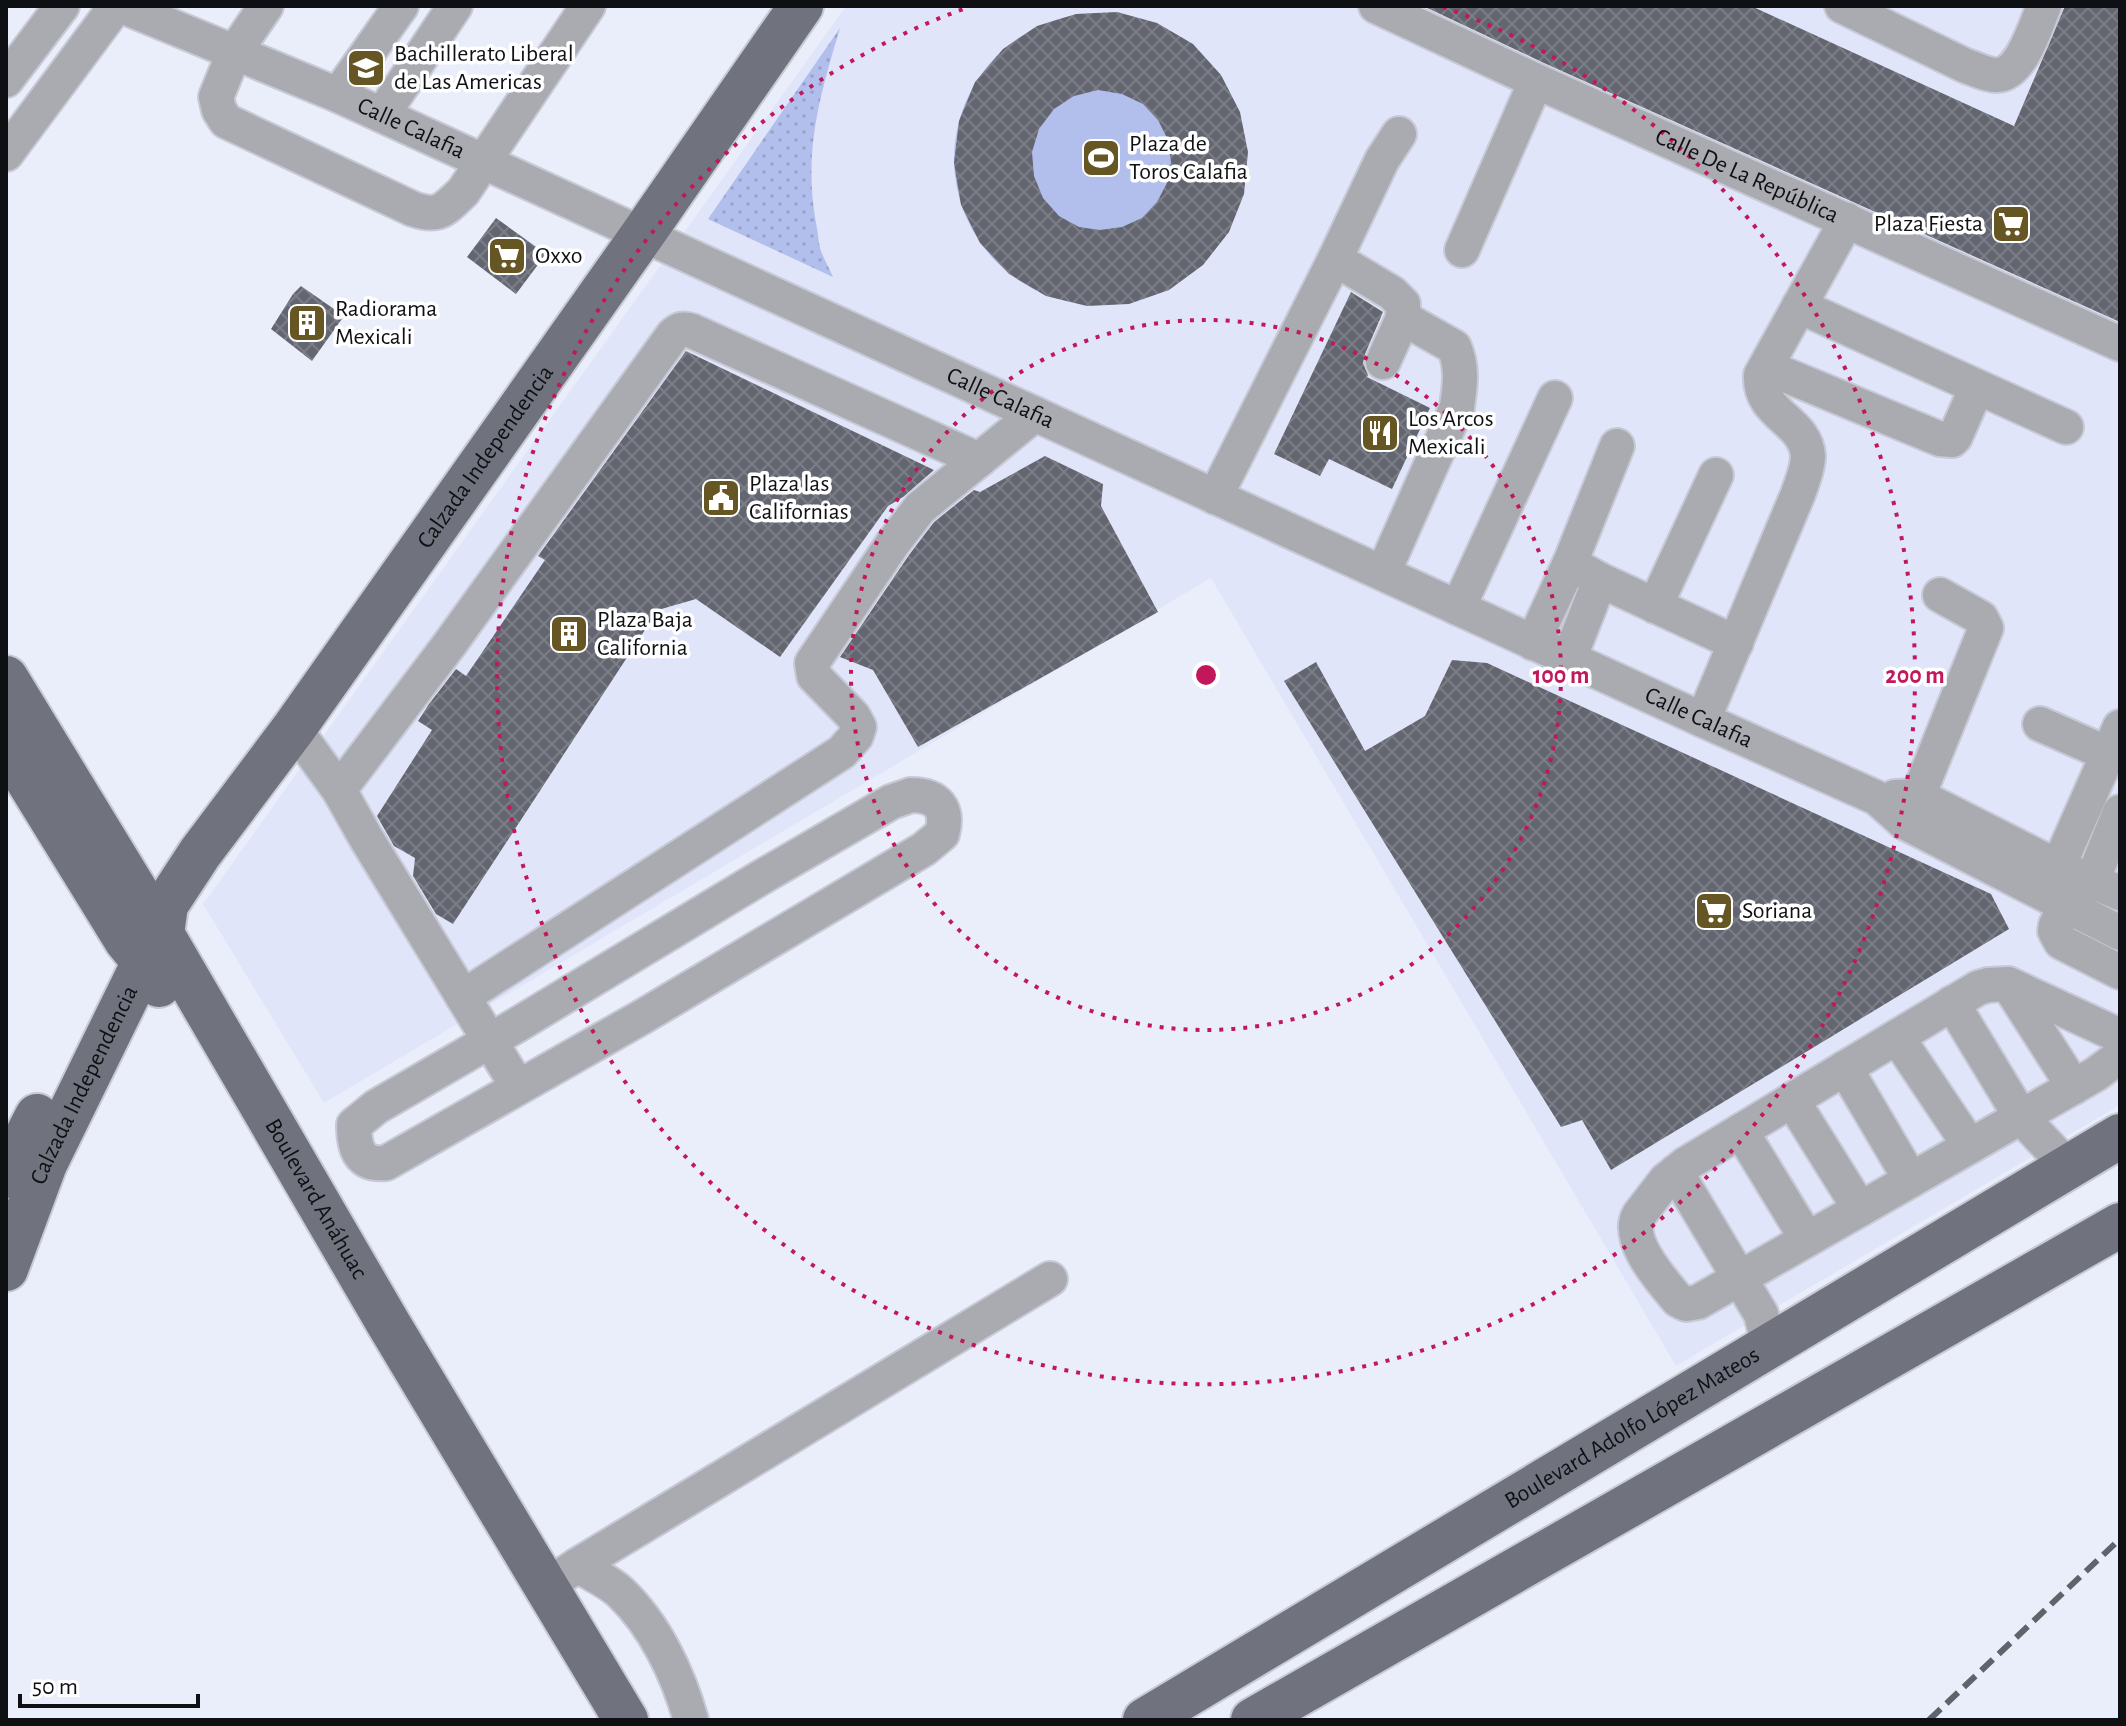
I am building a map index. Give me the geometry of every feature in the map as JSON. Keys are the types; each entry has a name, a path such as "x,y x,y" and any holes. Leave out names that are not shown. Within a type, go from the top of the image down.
{"main road":[{"name":"Calzada Independencia","path":"6,1176 149,930 200,853 294,728 801,6"},
{"name":"Boulevard Anáhuac","path":"6,678 374,1334 602,1720"},
{"name":"Boulevard Anáhuac","path":"6,745 149,930 388,1323 562,1576 626,1720"},
{"name":"Calzada Independencia","path":"6,1269 45,1164 149,930"},
{"name":"Boulevard Adolfo López Mateos","path":"1145,1720 2118,1136"},
{"path":"1253,1720 2120,1225"}],"street":[{"path":"6,80 62,6"},
{"path":"6,154 119,6"},
{"name":"Calle Calafia","path":"119,6 338,95 1877,798 2106,887"},
{"path":"266,6 234,53 216,97 226,121 429,215 443,210 463,192 588,6"},
{"path":"338,95 401,6"},
{"path":"382,115 455,6"},
{"name":"Calle De La República","path":"1376,6 2120,344"},
{"path":"1842,6 1966,66 2000,75 2020,61 2044,6"},
{"path":"1462,250 1536,81"},
{"path":"1215,497 1382,160 1399,134"},
{"path":"1703,720 1798,494 1808,458 1800,435 1771,408 1763,395 1761,375 1847,220"},
{"path":"1335,259 1403,304 1403,318 1383,362"},
{"path":"1799,306 2066,427"},
{"path":"1383,573 1457,407 1461,383 1461,369 1454,347 1403,318"},
{"path":"339,790 449,645 679,329 692,331 979,460"},
{"path":"1766,367 1947,440 1955,437 1977,387"},
{"path":"1458,608 1555,398"},
{"path":"463,997 842,752 856,736 859,727 853,716 814,676 812,663 920,508 1035,414"},
{"path":"1533,643 1570,563 1617,446"},
{"path":"1655,606 1716,475"},
{"path":"1570,563 1736,643"},
{"path":"1569,659 1600,580"},
{"path":"1940,595 1981,618 1986,628 1911,809 2066,906 2120,933"},
{"path":"2040,724 2114,740 2058,867"},
{"path":"294,728 339,790 518,1087"},
{"path":"911,795 926,795 935,800 944,825 942,834 924,849 667,1003 518,1087 386,1163 375,1164 363,1158 357,1150 354,1125 361,1118 891,802 911,795"},
{"path":"2106,887 2120,812"},
{"path":"2066,906 2055,931 2061,942 2120,972"},
{"path":"2008,984 2074,1087"},
{"path":"2120,1036 2008,984 1978,988 1676,1172 1666,1180 1635,1222 1640,1246 1678,1300 1686,1304 1698,1302 2074,1087 2120,1056"},
{"path":"1952,1003 2021,1117 2068,1167"},
{"path":"1897,1037 1970,1146"},
{"path":"1845,1068 1911,1180"},
{"path":"1792,1100 1860,1209"},
{"path":"1741,1131 1807,1239"},
{"path":"1676,1172 1761,1314 1769,1345"},
{"path":"562,1576 1050,1279"},
{"path":"562,1576 617,1589 641,1614 683,1693 691,1720"}],"shaded area":[{"path":"846,6 2120,6 2120,1105 1676,1366 1211,578 324,1103 203,904"},
{"name":"Plaza de Toros Calafia","path":"1100,13 1142,19 1169,30 1193,46 1213,66 1229,90 1240,117 1246,159 1240,201 1229,228 1213,252 1193,272 1169,288 1142,299 1100,305 1058,299 1031,288 1007,272 987,252 971,228 960,201 954,159 960,117 971,90 987,66 1007,46 1031,30 1058,19"},
{"path":"840,28 820,100 811,172 819,245 833,277 708,219"}],"building":[{"name":"Plaza Fiesta","path":"1423,6 1751,6 2014,126 2065,6 2120,6 2120,322 1544,63"},
{"name":"Plaza de Toros Calafia","path":"1117,12 1157,23 1193,44 1221,75 1240,112 1248,152 1244,194 1229,232 1203,265 1169,290 1129,304 1087,306 1046,296 1009,274 980,243 961,205 954,163 959,121 975,82 1003,49 1037,26 1076,14","holes":["1098,90 1122,94 1143,104 1158,120 1168,140 1171,162 1167,183 1157,202 1142,218 1122,227 1100,230 1079,227 1059,216 1043,198 1034,176 1032,152 1039,129 1054,109 1074,96"]},
{"name":"Oxxo","path":"496,218 546,254 516,294 467,257"},
{"name":"Radiorama Mexicali","path":"301,286 344,316 312,361 271,329"},
{"path":"1351,292 1383,312 1365,354 1363,363 1367,377 1430,408 1392,489 1329,459 1320,476 1274,454"},
{"name":"Plaza Baja California","path":"686,351 934,470 888,506 780,657 696,599 658,610 453,924 436,914 413,876 415,858 394,846 377,816 432,730 418,721 429,704 456,669 466,676 545,560 538,556"},
{"path":"1045,456 1103,484 1101,506 1158,612 918,747 873,670 840,657 934,522 974,490 980,492"},
{"name":"Soriana","path":"1452,660 1487,663 1991,894 2009,929 1611,1170 1582,1120 1561,1127 1284,681 1316,662 1365,751 1425,716"}],"railway":[{"path":"1929,1720 2120,1539"}],"place":[{"name":"Bachillerato Liberal de Las Americas","path":"366,68"},
{"name":"Plaza de Toros Calafia","path":"1101,158"},
{"name":"Plaza Fiesta","path":"2011,224"},
{"name":"Oxxo","path":"507,256"},
{"name":"Radiorama Mexicali","path":"307,323"},
{"name":"Los Arcos Mexicali","path":"1380,433"},
{"name":"Plaza las Californias","path":"721,498"},
{"name":"Plaza Baja California","path":"569,634"},
{"name":"Soriana","path":"1714,911"}]}
